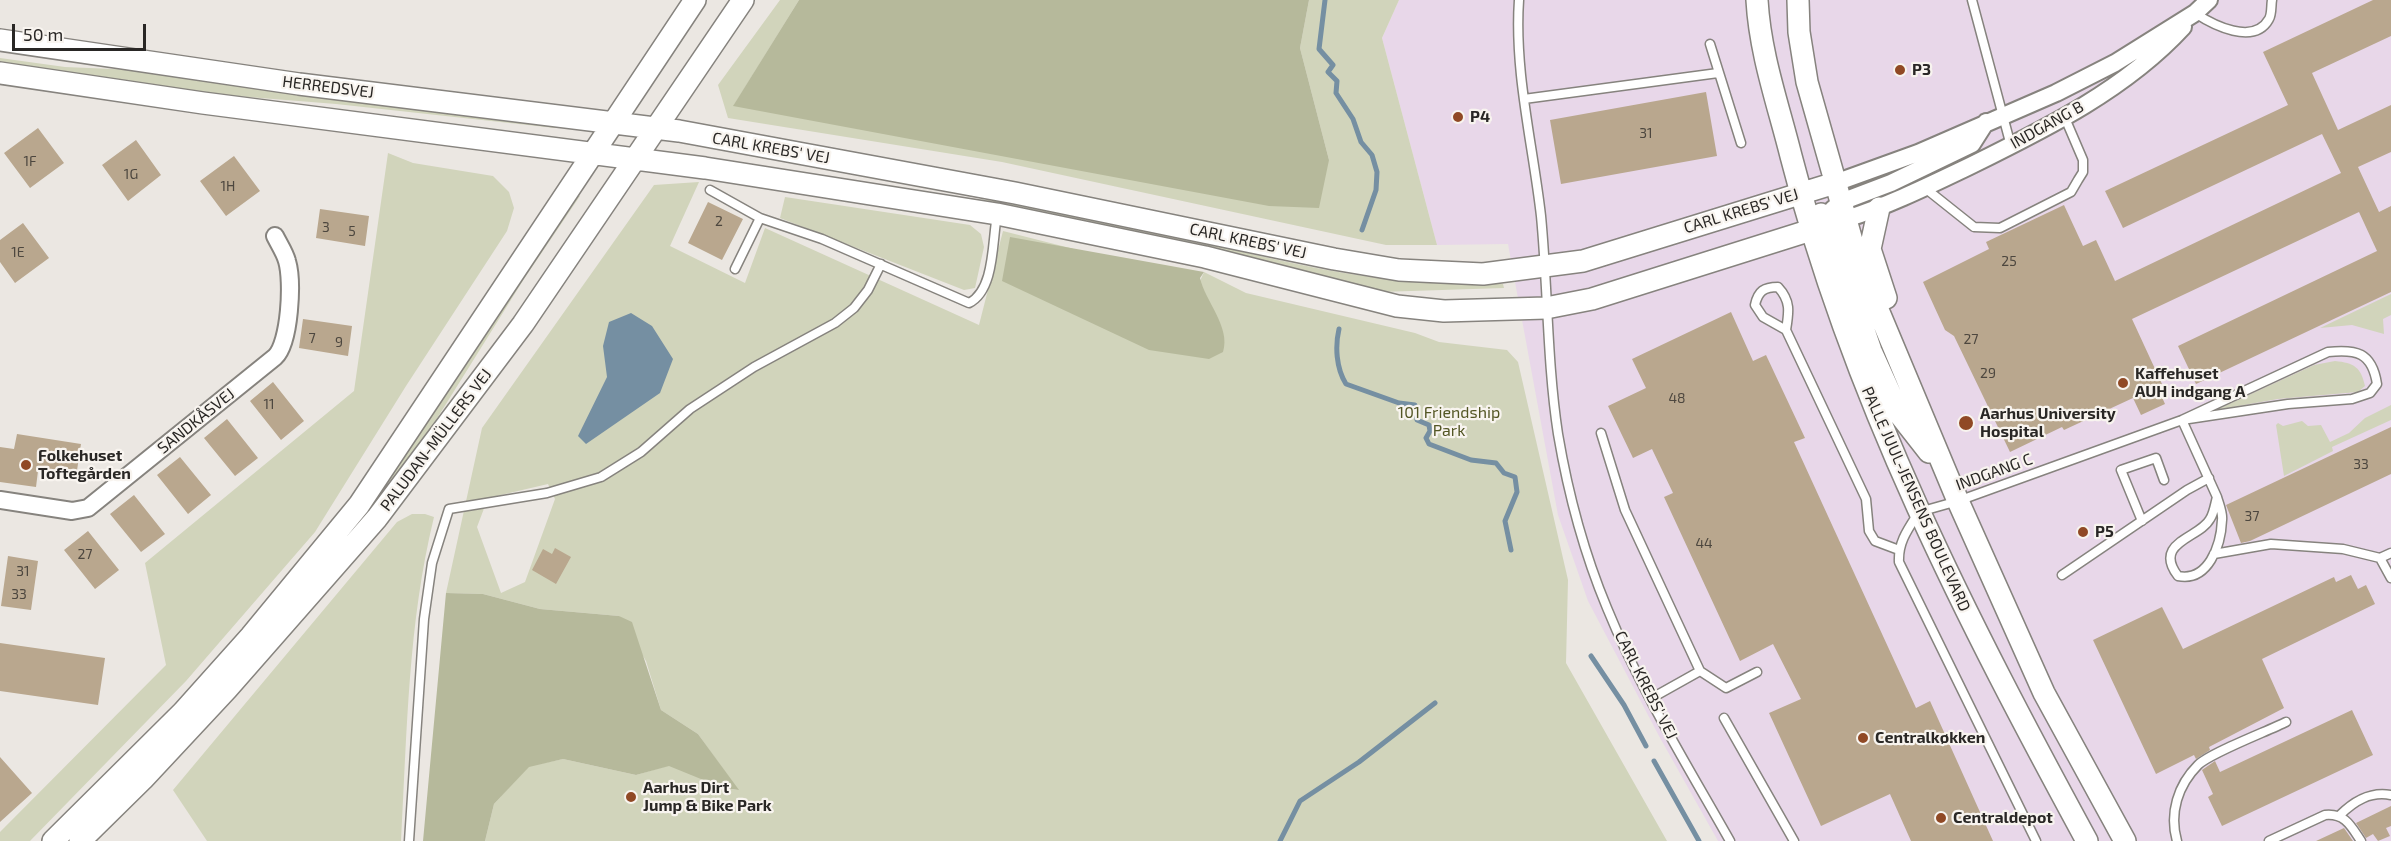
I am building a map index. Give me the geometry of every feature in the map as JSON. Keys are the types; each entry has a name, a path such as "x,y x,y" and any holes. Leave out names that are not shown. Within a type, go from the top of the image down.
{"street":[{"name":"PALUDAN-MÜLLERS VEJ","path":"53,841 183,712 251,636 359,505 695,0"},
{"name":"PALUDAN-MÜLLERS VEJ","path":"80,841 143,779 227,689 377,518 522,324 743,0"},
{"name":"PALLE JUUL-JENSENS BOULEVARD","path":"1757,0 1763,52 1800,192 1831,213 1858,262 1958,501 2044,693 2125,841"},
{"name":"PALLE JUUL-JENSENS BOULEVARD","path":"1798,0 1799,32 1807,82 1865,387 1918,512 1975,630 2087,841"},
{"path":"1947,475 1900,415 1871,351 1831,213 1972,144 1986,122 2056,93 2115,63 2195,13 2209,0"},
{"name":"INDGANG B","path":"1831,213 1880,208 2065,118 2167,44 2195,13"},
{"name":"HERREDSVEJ","path":"0,40 299,84 656,128"},
{"name":"HERREDSVEJ","path":"0,73 203,103 592,154"},
{"name":"CARL KREBS' VEJ","path":"656,128 1016,193 1334,259 1399,270 1483,274 1583,261 1800,192 1831,213"},
{"name":"CARL KREBS' VEJ","path":"592,154 705,168 997,214 1205,257 1397,306 1482,312 1546,308 1592,299 1831,213"},
{"path":"1880,208 1870,249 1892,316 1909,386"},
{"name":"SANDKÅSVEJ","path":"0,500 72,511 88,508 275,357 282,345 290,296 287,262 275,236"}],"lane":[{"path":"1519,0 1518,20 1524,99 1541,216 1546,308"},
{"path":"1972,0 2011,146"},
{"path":"2195,13 2221,28 2247,31 2259,28 2270,18 2272,0"},
{"path":"1710,44 1741,143"},
{"path":"1524,99 1718,73"},
{"path":"1925,188 1974,227 2001,228 2071,192 2079,180 2083,172 2083,160 2065,118"},
{"path":"710,190 760,218 822,239 881,264 959,302 969,303 980,296 986,280 997,214"},
{"path":"735,269 760,218"},
{"path":"409,841 424,619 432,563 449,509 547,493 601,477 641,452 690,409 754,368 835,323 854,308 868,290 881,264"},
{"path":"1786,330 1790,309 1786,296 1778,287 1767,287 1757,294 1755,305 1763,317 1786,330 1866,499 1869,531 1875,541 1899,550"},
{"name":"CARL KREBS' VEJ","path":"1546,308 1558,434 1582,538 1607,610 1650,699 1730,841"},
{"path":"2351,350 2366,357 2375,370 2377,384 2370,393 2352,399 2288,404 2182,420 2328,351 2351,350"},
{"path":"2182,420 2217,496 2222,519 2214,554 2204,572 2190,578 2178,576 2172,568 2172,551 2182,538 2199,531 2210,520 2217,496"},
{"name":"INDGANG C","path":"1918,512 1958,501 2182,420"},
{"path":"1601,433 1625,510 1700,671 1726,688 1757,672"},
{"path":"2142,521 2121,470 2156,458 2164,480"},
{"path":"2062,575 2209,478"},
{"path":"1918,512 1899,550 1899,562 2036,841"},
{"path":"2214,554 2271,544 2343,549 2380,558 2391,553"},
{"path":"2380,558 2391,578"},
{"path":"1650,699 1700,671"},
{"path":"1724,718 1794,841"},
{"path":"2177,841 2174,810 2182,785 2200,763 2286,722"},
{"path":"2340,815 2354,801 2364,797 2391,795"},
{"path":"2269,841 2325,815 2340,815 2349,823 2361,841"}],"shaded area":[{"name":"Aarhus University Hospital","path":"1399,0 2391,0 2391,841 1718,841 1659,736 1588,601 1558,515 1508,244 1437,245 1382,38"}],"green space":[{"path":"780,0 799,0 734,105 1329,160 1300,48 1309,0 1399,0 1382,38 1437,245 1386,245 1002,162 728,118 718,85"},
{"path":"799,0 1309,0 1300,48 1329,160 1319,208 1269,206 733,106"},
{"path":"0,58 65,67 137,70 557,124 555,128 336,104 211,94 0,63"},
{"path":"388,153 413,163 493,176 509,192 514,208 507,231 315,532 186,681 30,841 0,841 0,832 166,665 145,563 354,391"},
{"name":"101 Friendship Park","path":"699,182 670,246 745,283 765,228 979,325 1003,231 1200,281 1204,272 1246,293 1415,333 1439,342 1507,350 1518,362 1568,580 1566,663 1667,841 485,841 494,804 529,766 563,759 636,775 670,765 723,788 738,790 698,734 661,710 646,661 619,616 540,609 483,594 446,593 482,428 654,185","holes":["548,484 555,499 525,582 501,593 477,527 488,498"]},
{"path":"578,195 580,196 524,279 421,444 345,541 228,668"},
{"path":"785,197 970,225 981,234 984,247 975,288 964,290 780,218"},
{"path":"961,199 1017,203 1073,212 1347,274 1420,282 1503,284 1504,288 1380,292"},
{"path":"1010,237 1204,272 1200,278 1221,324 1225,343 1223,352 1209,359 1149,350 1002,281"},
{"path":"2391,294 2391,315 2383,319 2384,334 2352,325 2320,328"},
{"path":"2335,361 2356,367 2365,386 2358,392 2278,399 2216,410 2314,365"},
{"path":"2391,405 2391,420 2332,447 2333,451 2284,476 2276,425 2278,423 2283,426 2302,421 2308,426 2321,425 2330,442 2349,433 2365,418"},
{"path":"412,514 434,517 425,557 414,638 407,719 401,841 207,841 173,790 397,522"},
{"path":"446,593 483,594 540,609 619,616 632,622 661,710 698,734 739,790 723,788 669,766 636,775 563,759 529,767 494,804 485,841 423,841"}],"water":[{"path":"631,313 652,326 673,359 660,393 586,444 578,436 607,377 603,346 609,322"}],"building":[{"path":"2373,0 2391,0 2391,36 2312,73 2338,130 2391,105 2391,152 2358,167 2379,212 2391,206 2391,292 2196,384 2178,346 2377,251 2359,212 2132,319 2162,384 2157,386 2165,404 2141,415 2133,398 2064,430 2062,427 2010,452 1954,336 1945,330 1923,282 1989,249 1986,242 2064,205 2083,246 2096,240 2115,281 2341,173 2322,134 2123,228 2105,191 2288,105 2263,52"},
{"path":"1706,92 1717,156 1561,184 1550,120"},
{"path":"38,128 64,163 30,188 4,153"},
{"path":"136,140 161,175 128,201 102,165"},
{"path":"234,156 260,191 226,216 200,181"},
{"path":"708,202 743,219 722,260 688,243"},
{"path":"320,209 369,216 365,246 316,238"},
{"path":"23,223 49,258 15,283 0,262 0,240"},
{"path":"1731,312 1753,361 1766,355 1805,438 1794,442 1916,708 1930,701 1993,841 1911,841 1890,794 1821,826 1769,713 1801,699 1773,644 1740,661 1664,497 1673,493 1652,449 1633,458 1608,406 1646,388 1632,359"},
{"path":"303,319 352,326 348,356 299,348"},
{"path":"273,382 304,421 281,440 250,401"},
{"path":"227,419 258,458 235,476 204,438"},
{"path":"2391,427 2391,474 2250,541 2241,543 2226,505"},
{"path":"17,434 81,444 76,477 38,471 36,487 0,482 0,447 14,449"},
{"path":"180,457 211,495 188,514 157,475"},
{"path":"134,495 165,534 141,552 110,514"},
{"path":"88,531 119,570 95,589 64,550"},
{"path":"555,548 571,557 556,584 532,570 543,549 552,554"},
{"path":"8,556 38,561 31,610 1,606"},
{"path":"2351,575 2358,589 2366,585 2375,604 2262,659 2284,708 2209,747 2210,750 2196,759 2194,755 2156,774 2093,640 2162,607 2183,649 2334,577 2336,582"},
{"path":"0,643 105,658 98,705 0,691"},
{"path":"2352,710 2373,755 2222,826 2208,797 2213,794 2202,770 2215,761 2220,772"},
{"path":"0,757 32,793 0,822"},
{"path":"2391,806 2391,826 2386,828 2390,836 2378,841 2373,834 2366,838 2356,823"},
{"path":"2344,828 2353,841 2316,841"}],"waterway":[{"path":"1325,0 1319,49 1333,65 1328,72 1337,81 1336,93 1353,119 1361,142 1372,155 1377,172 1376,190 1362,230"},
{"path":"1339,329 1337,357 1346,384 1399,403 1415,405 1417,420 1429,425 1430,431 1426,438 1429,444 1471,460 1496,463 1504,473 1515,477 1517,492 1505,521 1511,550"},
{"path":"1591,656 1624,705 1646,746"},
{"path":"1280,841 1300,801 1359,762 1435,703"},
{"path":"1654,761 1699,841"}],"place":[{"name":"P3","path":"1900,70"},
{"name":"P4","path":"1458,117"},
{"name":"Kaffehuset AUH indgang A","path":"2123,383"},
{"name":"Aarhus University Hospital","path":"1966,423"},
{"name":"Folkehuset Toftegården","path":"26,465"},
{"name":"P5","path":"2083,532"},
{"name":"Centralkøkken","path":"1863,738"},
{"name":"Aarhus Dirt Jump & Bike Park","path":"631,797"},
{"name":"Centraldepot","path":"1941,818"}]}
